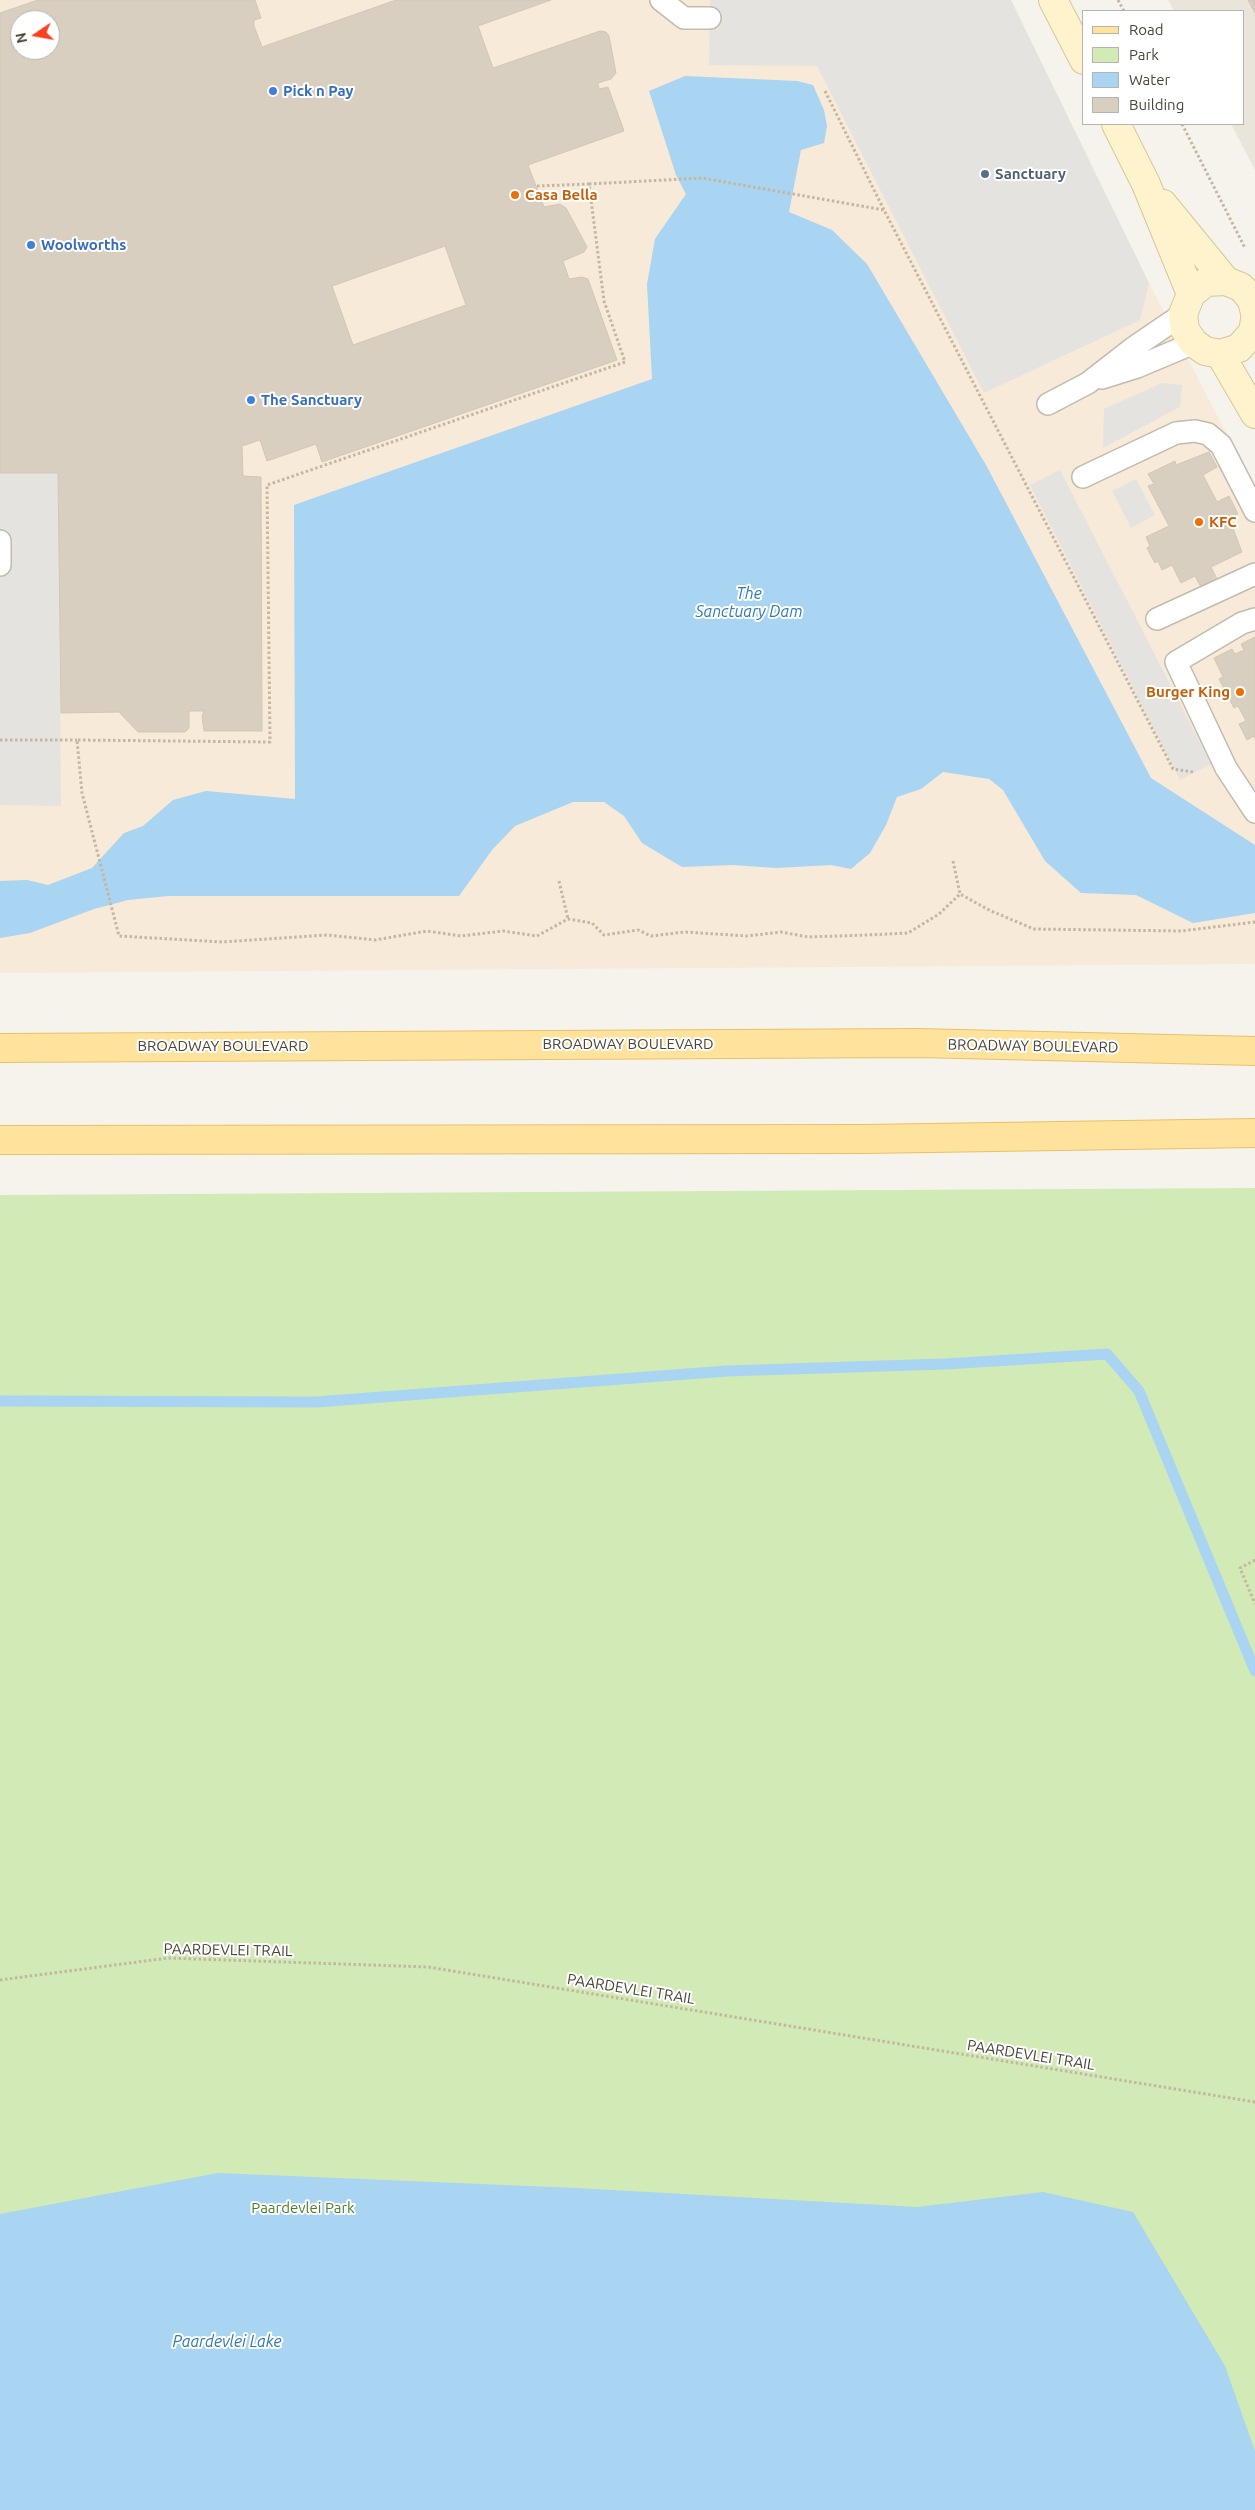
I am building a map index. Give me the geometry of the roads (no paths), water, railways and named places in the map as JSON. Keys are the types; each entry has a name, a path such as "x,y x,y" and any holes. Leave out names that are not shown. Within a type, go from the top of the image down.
{"main road":[{"name":"BROADWAY BOULEVARD","path":"0,1048 917,1043 1255,1051"},
{"path":"0,1140 864,1139 1255,1133"}],"street":[{"path":"1053,0 1082,56"},
{"path":"1116,125 1146,184 1187,304 1185,330 1194,343 1205,351 1220,354 1239,348 1254,326 1252,300 1241,287 1226,281 1206,282 1187,304"},
{"path":"1146,184 1226,281"},
{"path":"1220,354 1255,414"}],"lane":[{"path":"661,0 684,18 710,18"},
{"path":"1088,383 1187,304"},
{"path":"1048,404 1088,383 1137,367 1194,343"},
{"path":"1083,478 1176,433 1194,431 1208,434 1221,446 1255,511"},
{"path":"0,541 0,565"},
{"path":"1156,619 1255,574"},
{"path":"1255,620 1242,623 1176,662 1226,768 1255,812"}],"water":[{"name":"The Sanctuary Dam","path":"685,76 797,81 813,85 824,110 827,126 824,143 801,150 789,212 832,230 867,264 986,465 1151,778 1255,845 1255,913 1193,923 1136,895 1081,893 1045,861 1003,790 989,779 943,772 921,789 897,797 886,825 870,853 851,869 831,865 776,868 732,865 682,867 642,843 624,816 604,802 573,802 515,826 492,850 459,896 168,896 128,900 94,909 30,933 0,938 0,881 27,880 48,885 92,868 124,833 143,826 173,800 206,791 295,799 294,505 652,379 647,284 655,239 686,194 676,175 649,91"},
{"name":"Paardevlei Lake","path":"218,2173 576,2188 917,2207 1043,2192 1133,2212 1225,2366 1255,2451 1255,2510 0,2510 0,2214"}],"waterway":[{"path":"0,1401 316,1402 727,1371 945,1364 1107,1354 1139,1391 1255,1671"}],"place":[{"name":"Pick n Pay","path":"273,91"},
{"name":"Sanctuary","path":"985,174"},
{"name":"Casa Bella","path":"515,195"},
{"name":"Woolworths","path":"31,245"},
{"name":"The Sanctuary","path":"251,400"},
{"name":"KFC","path":"1199,522"},
{"name":"Burger King","path":"1240,692"}],"park label":[{"name":"Paardevlei Park","path":"303,2208"}]}
